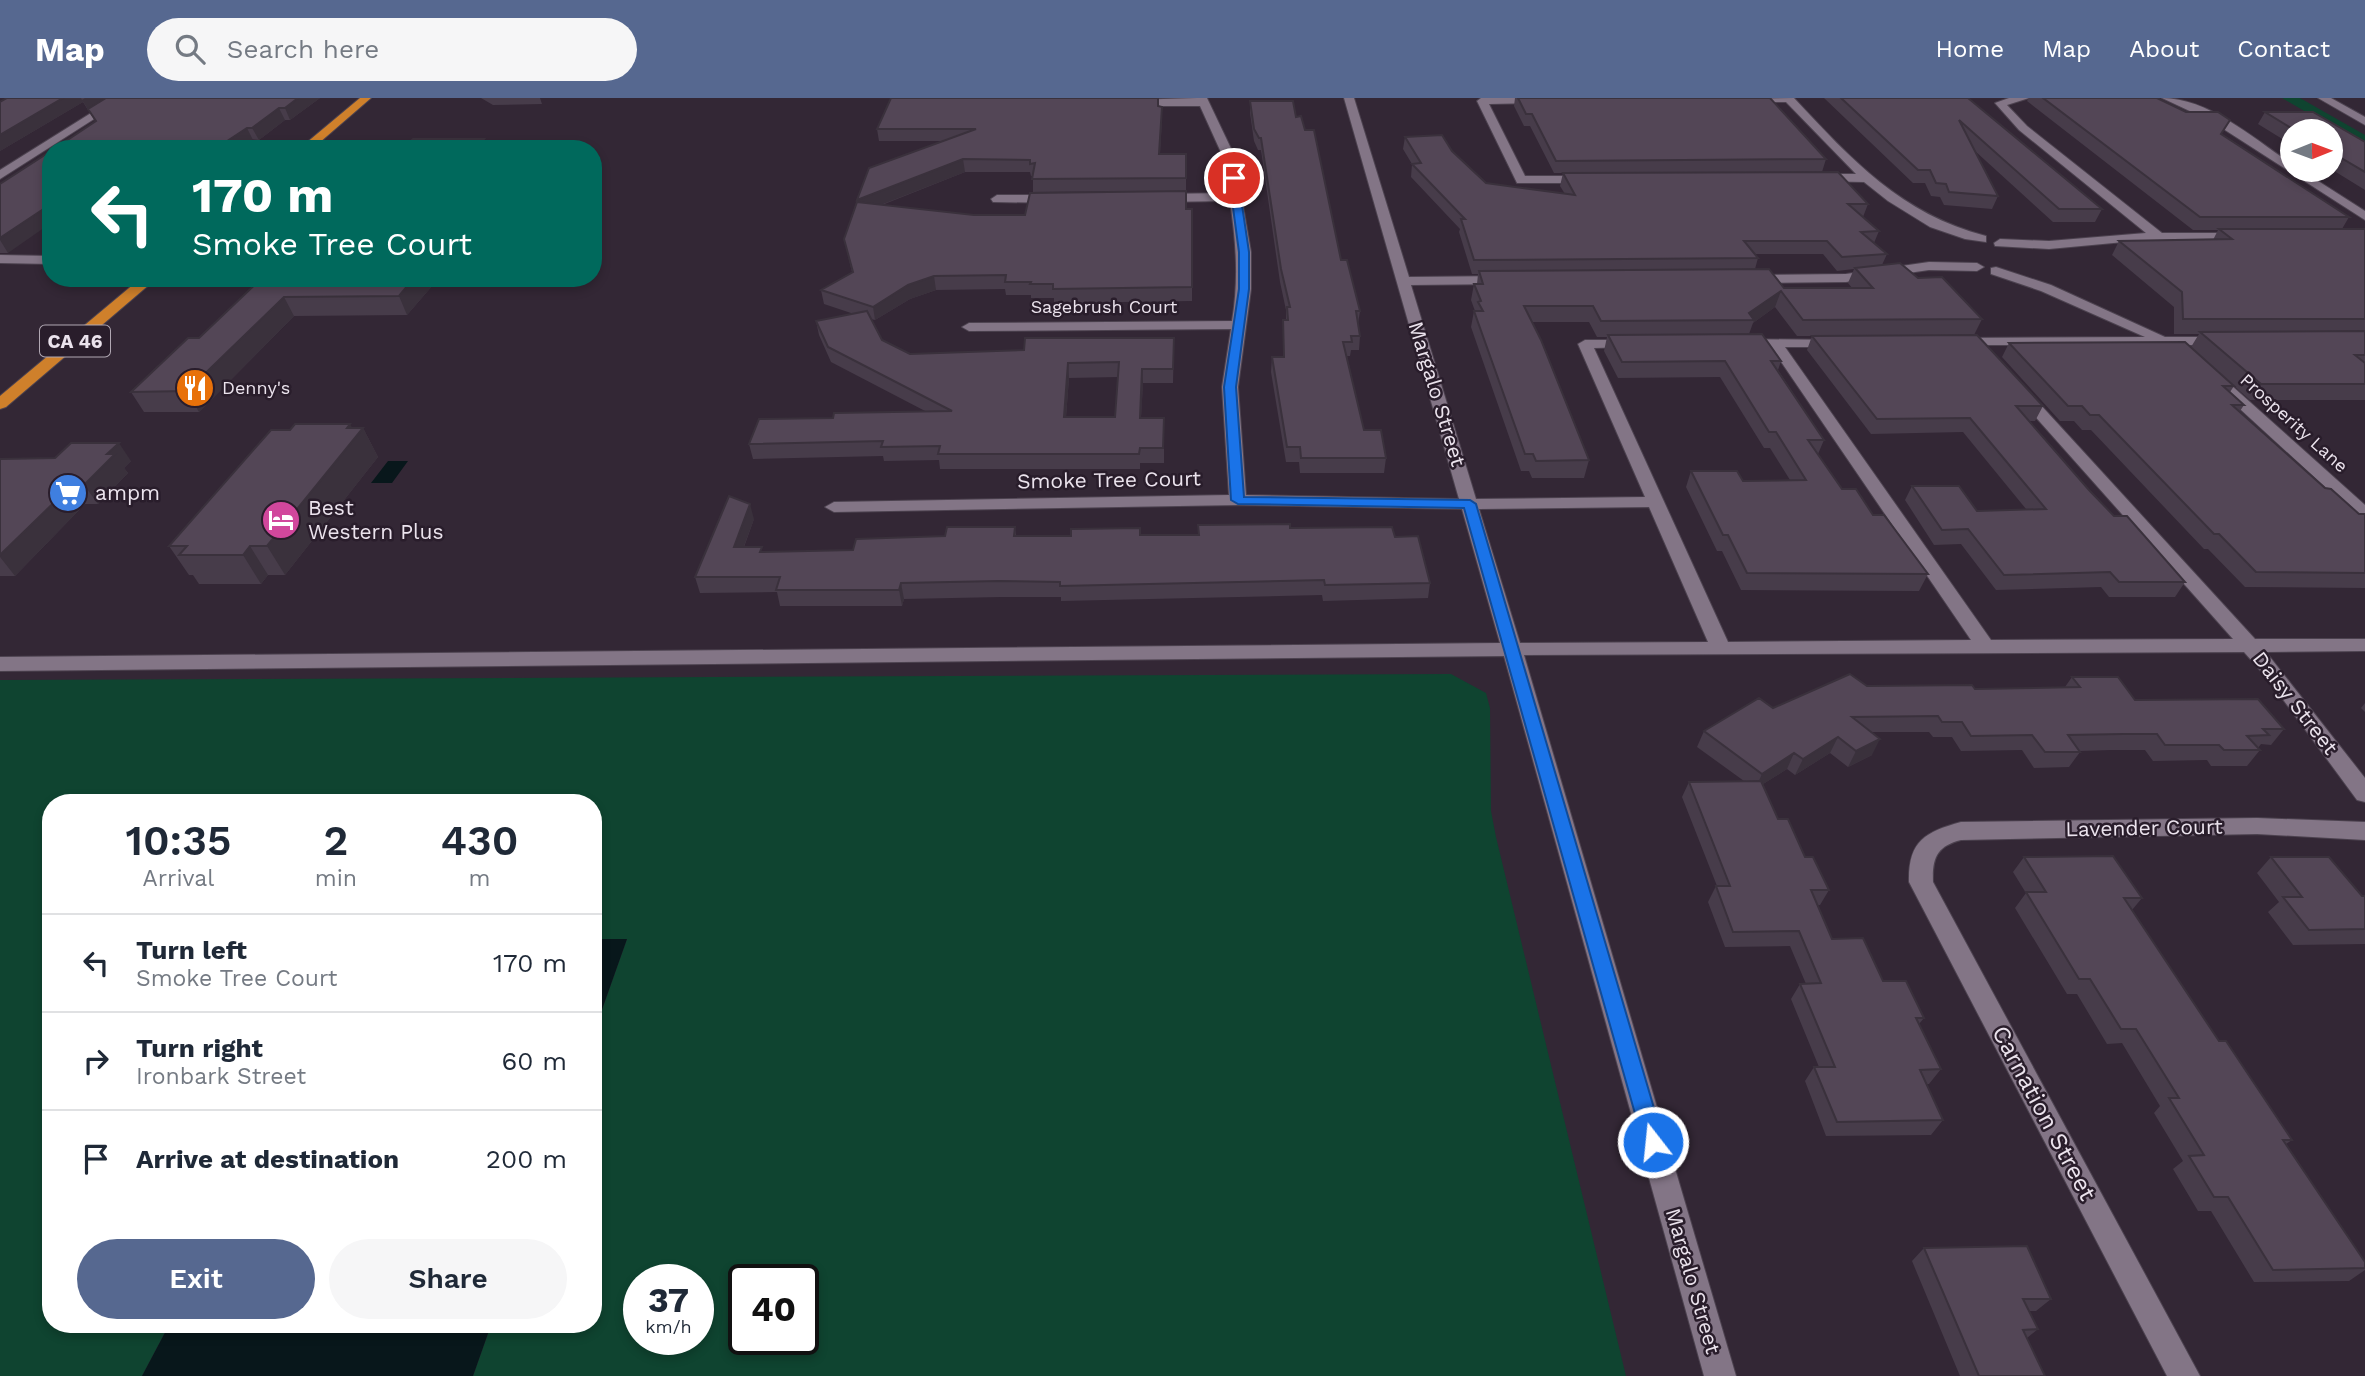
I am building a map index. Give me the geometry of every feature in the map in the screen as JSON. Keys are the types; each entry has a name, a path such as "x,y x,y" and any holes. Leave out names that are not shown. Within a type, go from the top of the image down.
{"highway":[{"path":"316,140 366,98"},
{"name":"CA 46","path":"0,404 139,287"}],"street":[{"path":"55,140 122,98"},
{"name":"Margalo Street","path":"1349,98 1470,504 1720,1376"},
{"path":"1733,99 1788,98 1864,178 1898,203 1937,225 2018,249 2028,262"},
{"path":"2024,98 2003,100 2000,103 2015,121 2159,237"},
{"path":"2167,98 2184,103 2280,162"},
{"path":"2323,98 2365,122"},
{"path":"1120,103 1202,100 1230,159 1238,197 1244,252 1244,289 1230,387 1238,500"},
{"path":"1552,100 1482,100 1521,180 1604,180"},
{"path":"0,175 42,148"},
{"path":"1809,178 1864,178"},
{"path":"2312,182 2365,216"},
{"path":"1144,198 1238,197"},
{"path":"997,199 1077,199"},
{"path":"1937,225 1961,261 1996,271 2018,271 2049,245"},
{"path":"2000,243 2049,245 2159,237 2255,237"},
{"path":"1929,266 1966,239 1981,239"},
{"path":"0,259 42,260"},
{"name":"Prosperity Lane","path":"2028,262 2046,288"},
{"path":"1736,279 1846,278 1929,266 1977,267"},
{"name":"Prosperity Lane","path":"1996,271 2046,288 2166,341 2191,357 2365,514"},
{"path":"1403,281 1528,280"},
{"name":"Sagebrush Court","path":"969,327 1239,325"},
{"path":"1936,342 2232,341"},
{"path":"1976,342 1994,363"},
{"path":"1653,343 1585,344 1721,648"},
{"path":"1721,343 1855,343"},
{"path":"1775,343 1986,647"},
{"name":"Daisy Street","path":"2013,383 2250,646 2365,794"},
{"name":"Smoke Tree Court","path":"834,507 1238,500 1470,504 1656,502"},
{"path":"0,664 1512,649 2365,645"},
{"name":"Lavender Court","path":"1926,847 1941,836 1961,831 2257,826 2365,831"},
{"name":"Carnation Street","path":"1926,847 1919,863 1921,882 2184,1376"}],"green space":[{"path":"2282,98 2300,98 2337,119 2318,119"},
{"path":"2343,122 2365,135 2365,147 2343,134"},
{"path":"1451,674 1486,693 1490,708 1491,811 1496,837 1626,1376 473,1376 488,1333 602,1333 602,1010 627,939 602,939 602,794 42,794 42,1333 165,1333 142,1376 0,1376 0,680"}],"shaded area":[{"path":"388,461 408,461 392,483 371,483"},
{"path":"602,939 627,939 602,1010"},
{"path":"165,1333 488,1333 473,1376 142,1376"}],"building":[{"path":"7,98 63,98 0,135 0,102"},
{"path":"106,98 298,98 229,140 68,140 96,121 88,109"},
{"path":"891,98 1158,98 1158,106 1162,107 1159,154 1186,154 1186,178 1032,179 1035,163 1030,164 1030,160 963,159 857,200 869,168 976,129 877,129"},
{"path":"1518,98 1770,98 1826,159 1556,161 1532,114 1526,114"},
{"path":"1841,98 1968,98 2102,209 2059,209 1959,120 1998,196 1949,192 1946,184 1936,183 1930,170 1918,170"},
{"path":"2043,98 2157,98 2186,112 2218,112 2230,120 2221,134 2280,172 2280,182 2295,182 2349,217 2200,217"},
{"path":"1250,101 1293,101 1296,117 1301,116 1305,130 1314,130 1341,260 1347,260 1360,311 1356,311 1360,336 1351,336 1352,342 1343,342 1364,430 1381,430 1386,458 1301,458 1300,447 1287,447 1272,357 1284,357 1283,320 1288,320 1287,307 1290,307 1281,269 1261,138 1254,129"},
{"path":"2265,112 2313,112 2325,119 2280,119 2280,121"},
{"path":"2343,129 2365,142 2365,172 2343,159"},
{"path":"1442,135 1452,151 1486,183 1575,195 1563,173 1838,172 1868,204 1848,204 1879,231 1861,232 1887,254 1842,257 1827,241 1744,241 1758,258 1474,260 1461,219 1465,219 1412,164 1421,163 1405,137"},
{"path":"413,139 484,139 483,140"},
{"path":"42,157 42,210 0,238 0,184"},
{"path":"1186,191 1186,209 1192,209 1192,287 1053,289 1053,284 1005,282 1006,275 934,276 908,285 873,307 821,290 853,272 844,239 857,202 974,215 1025,215 1030,193"},
{"path":"2219,229 2365,229 2365,319 2183,319 2182,292 2119,241 2232,239"},
{"path":"1900,263 1918,278 1942,277 1982,319 1803,320 1781,291 1749,313 1754,320 1601,321 1593,306 1524,306 1541,340 1589,460 1536,461 1533,454 1525,454 1474,311 1483,311 1474,284 1483,284 1479,271 1769,269 1784,288 1873,288 1855,268"},
{"path":"253,287 406,287 399,296 284,297 187,391 131,392 188,338 199,338"},
{"path":"867,311 882,340 910,354 1024,350 1025,338 1174,338 1173,369 1142,369 1140,418 1164,418 1163,448 1140,448 1139,454 938,454 940,446 881,447 883,441 749,444 759,419 833,418 834,413 952,411 828,347 816,321","holes":["1119,362 1115,417 1064,417 1068,363"]},
{"path":"2365,331 2365,355 2355,355 2365,363 2365,384 2261,384 2200,332"},
{"path":"1762,334 1781,361 1771,361 1824,440 1808,440 1842,489 1856,489 1873,515 1884,515 1928,574 1747,573 1728,535 1723,535 1691,471 1737,471 1743,481 1806,480 1776,432 1769,432 1725,361 1622,362 1608,335"},
{"path":"1977,335 2043,406 2016,406 2089,490 2114,516 2127,516 2185,582 2119,582 2110,572 2004,575 1968,529 1942,530 1912,486 1959,486 1977,511 2046,509 1970,418 1877,419 1812,336"},
{"path":"2185,342 2234,386 2223,386 2244,405 2232,405 2325,488 2331,489 2359,514 2365,514 2365,573 2256,572 2219,534 2214,534 2099,415 2090,415 2082,406 2068,406 2009,343"},
{"path":"295,424 350,424 347,428 363,428 267,546 250,546 243,555 179,555 187,546 169,546 271,430 290,430"},
{"path":"71,443 119,443 107,454 115,454 84,485 72,485 0,555 0,459 55,458"},
{"path":"729,496 750,504 734,547 762,547 760,552 853,550 856,539 945,536 947,527 1015,527 1014,536 1071,536 1071,529 1140,528 1140,535 1199,535 1198,525 1392,527 1395,537 1418,536 1430,583 1325,585 1324,580 1060,586 1060,582 999,581 901,583 899,590 776,590 780,577 695,577"},
{"path":"1850,674 1867,686 1972,685 1975,689 2080,687 2072,677 2118,677 2135,700 2258,699 2284,729 2263,729 2269,735 2247,736 2260,750 2224,750 2219,745 2165,745 2157,734 2123,734 2068,735 2080,752 2045,752 2032,735 1971,736 1962,722 1942,722 1938,716 1852,717 1880,739 1856,751 1838,737 1803,759 1794,753 1762,774 1704,731 1759,698 1773,708"},
{"path":"1761,781 1778,819 1788,819 1805,857 1813,857 1829,890 1811,890 1832,939 1863,938 1883,981 1906,981 1924,1018 1916,1018 1941,1069 1920,1070 1943,1120 1837,1122 1814,1067 1835,1067 1800,984 1821,983 1799,931 1733,932 1716,886 1730,886 1689,782"},
{"path":"2113,856 2142,898 2124,898 2219,1041 2226,1041 2292,1140 2283,1140 2365,1262 2365,1268 2273,1270 2228,1197 2214,1197 2189,1156 2204,1155 2169,1098 2179,1098 2136,1029 2121,1029 2090,979 2079,979 2026,892 2046,892 2024,857"},
{"path":"2271,857 2329,857 2362,896 2365,896 2365,929 2309,930 2283,897 2302,897"},
{"path":"2027,1246 2051,1299 2023,1299 2038,1329 2023,1330 2045,1376 1979,1376 1924,1248"}],"place":[{"name":"Denny's","path":"195,388"},
{"name":"ampm","path":"68,493"},
{"name":"Best Western Plus","path":"281,520"}],"route":[{"path":"1234,178 1244,252 1244,289 1230,387 1238,500 1470,504 1653,1142"}]}
